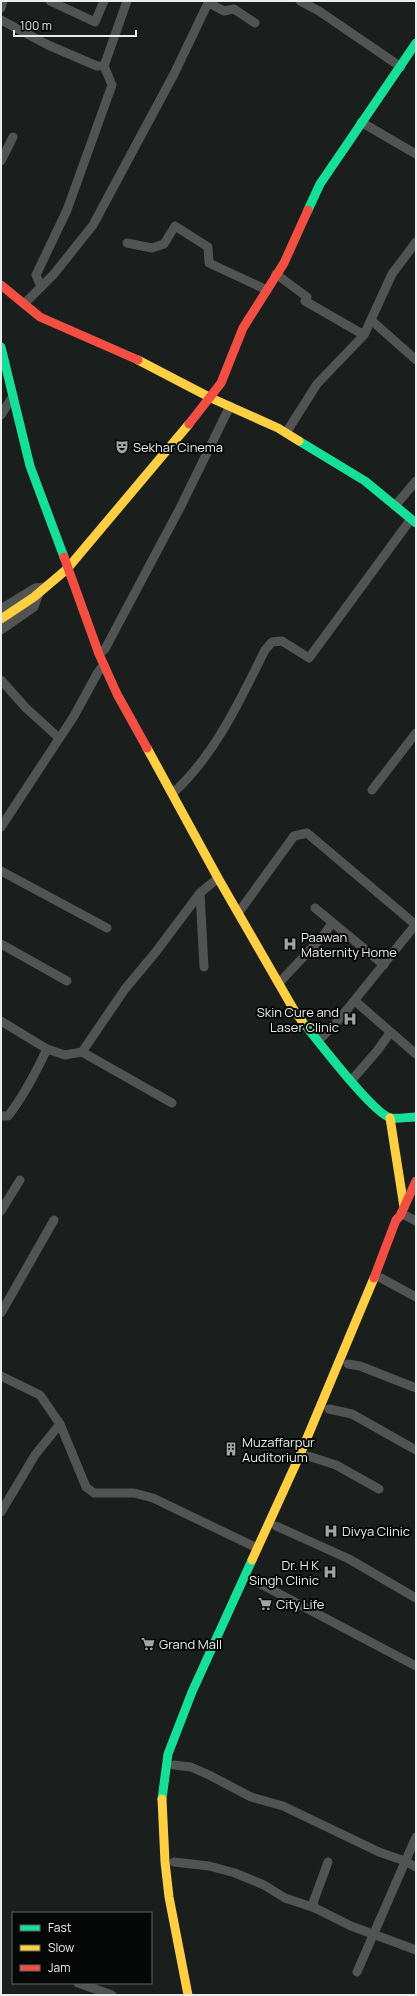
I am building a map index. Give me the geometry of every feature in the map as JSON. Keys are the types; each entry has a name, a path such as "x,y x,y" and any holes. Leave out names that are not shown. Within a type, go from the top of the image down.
{"main road":[{"path":"1,619 39,592 67,569 212,398 221,383 243,328 284,262 320,184 416,43"},
{"path":"1,285 40,317 150,365 212,398 286,433 365,481 413,521"},
{"path":"2,351 30,466 99,654 117,694 173,793 218,878 239,912 294,1010 351,1081 377,1108 390,1118 416,1117"},
{"path":"196,1988 179,1906 174,1862 172,1828 174,1765 193,1711 253,1580 348,1364 403,1220 390,1118"},
{"path":"188,1995 169,1897 165,1862 162,1793 168,1754 192,1692 300,1457 382,1258 396,1220 402,1212 416,1181"}],"street":[{"path":"1,8 3,1"},
{"path":"50,1 95,22 104,1"},
{"path":"41,287 36,275 67,210 112,85 104,66 127,1"},
{"path":"300,1 319,11 401,67"},
{"path":"24,304 54,274 93,225 174,74 209,2 224,11 234,9 255,23"},
{"path":"1,20 48,45 97,66 104,66"},
{"path":"362,122 416,154"},
{"path":"1,161 13,138"},
{"path":"127,243 152,248 164,244 175,226 208,247 209,263 267,290"},
{"path":"286,433 317,384 364,335 392,274 416,242"},
{"path":"276,274 307,297 305,301 364,335"},
{"path":"371,320 416,360"},
{"path":"1,415 13,396"},
{"path":"99,654 104,649 180,508 230,406"},
{"path":"395,506 416,481"},
{"path":"173,793 198,766 235,709 265,650 272,642 282,641 309,658 413,521"},
{"path":"1,609 35,588 39,592 34,607 1,630"},
{"path":"1,827 74,716 98,672 104,665"},
{"path":"1,680 26,708 59,738"},
{"path":"372,790 416,733"},
{"path":"239,912 294,836 307,833 416,924 355,1001 318,1041"},
{"path":"1,871 107,928"},
{"path":"82,1052 125,988 155,953 200,893 218,878"},
{"path":"200,893 204,967"},
{"path":"315,908 384,965"},
{"path":"279,983 323,936 332,923"},
{"path":"1,944 67,981"},
{"path":"355,1001 390,1033 416,1054"},
{"path":"1,1021 47,1049 65,1055 82,1052 172,1103"},
{"path":"351,1081 377,1051 390,1033"},
{"path":"1,1116 8,1116 14,1109 38,1068 47,1049"},
{"path":"1,1211 20,1180"},
{"path":"402,1212 416,1221"},
{"path":"1,1313 54,1220"},
{"path":"382,1278 416,1297"},
{"path":"348,1364 360,1366 416,1388"},
{"path":"1,1376 40,1395 60,1424 86,1487 94,1493 134,1493 153,1498 257,1548"},
{"path":"329,1409 352,1414 416,1450"},
{"path":"1,1512 35,1455 60,1424"},
{"path":"308,1456 336,1465 379,1489"},
{"path":"276,1526 349,1559 416,1598"},
{"path":"253,1580 416,1666"},
{"path":"174,1765 191,1767 209,1774 251,1797 283,1806 379,1852 405,1861 416,1867"},
{"path":"357,1972 416,1837"},
{"path":"174,1862 209,1866 235,1873 264,1885 285,1898 314,1908 351,1926 416,1950"},
{"path":"314,1908 313,1903 328,1862"},
{"path":"81,1984 112,1995"}],"traffic: fast":[{"path":"308,210 320,184 416,43"},
{"path":"1,347 30,466 64,557"},
{"path":"299,441 365,481 416,523"},
{"path":"302,1021 331,1058 359,1090 383,1114 391,1118 416,1117"},
{"path":"162,1799 168,1754 192,1692 252,1560"}],"traffic: slow":[{"path":"138,360 211,398 278,428 299,441"},
{"path":"1,619 34,597 67,569 189,424"},
{"path":"147,748 218,878 294,1010 302,1021"},
{"path":"390,1118 404,1207"},
{"path":"252,1560 299,1457 374,1278"},
{"path":"162,1799 165,1862 169,1897 188,1995"}],"traffic: jam":[{"path":"189,424 221,383 243,328 284,263 308,210"},
{"path":"1,285 40,317 138,360"},
{"path":"64,557 99,654 117,694 147,748"},
{"path":"374,1278 396,1220 400,1216 416,1181"}],"place":[{"name":"Sekhar Cinema","path":"122,447"},
{"name":"Paawan Maternity Home","path":"290,944"},
{"name":"Skin Cure and Laser Clinic","path":"350,1019"},
{"name":"Muzaffarpur Auditorium","path":"231,1449"},
{"name":"Divya Clinic","path":"331,1531"},
{"name":"Dr. H K Singh Clinic","path":"330,1572"},
{"name":"City Life","path":"265,1604"},
{"name":"Grand Mall","path":"148,1644"}]}
